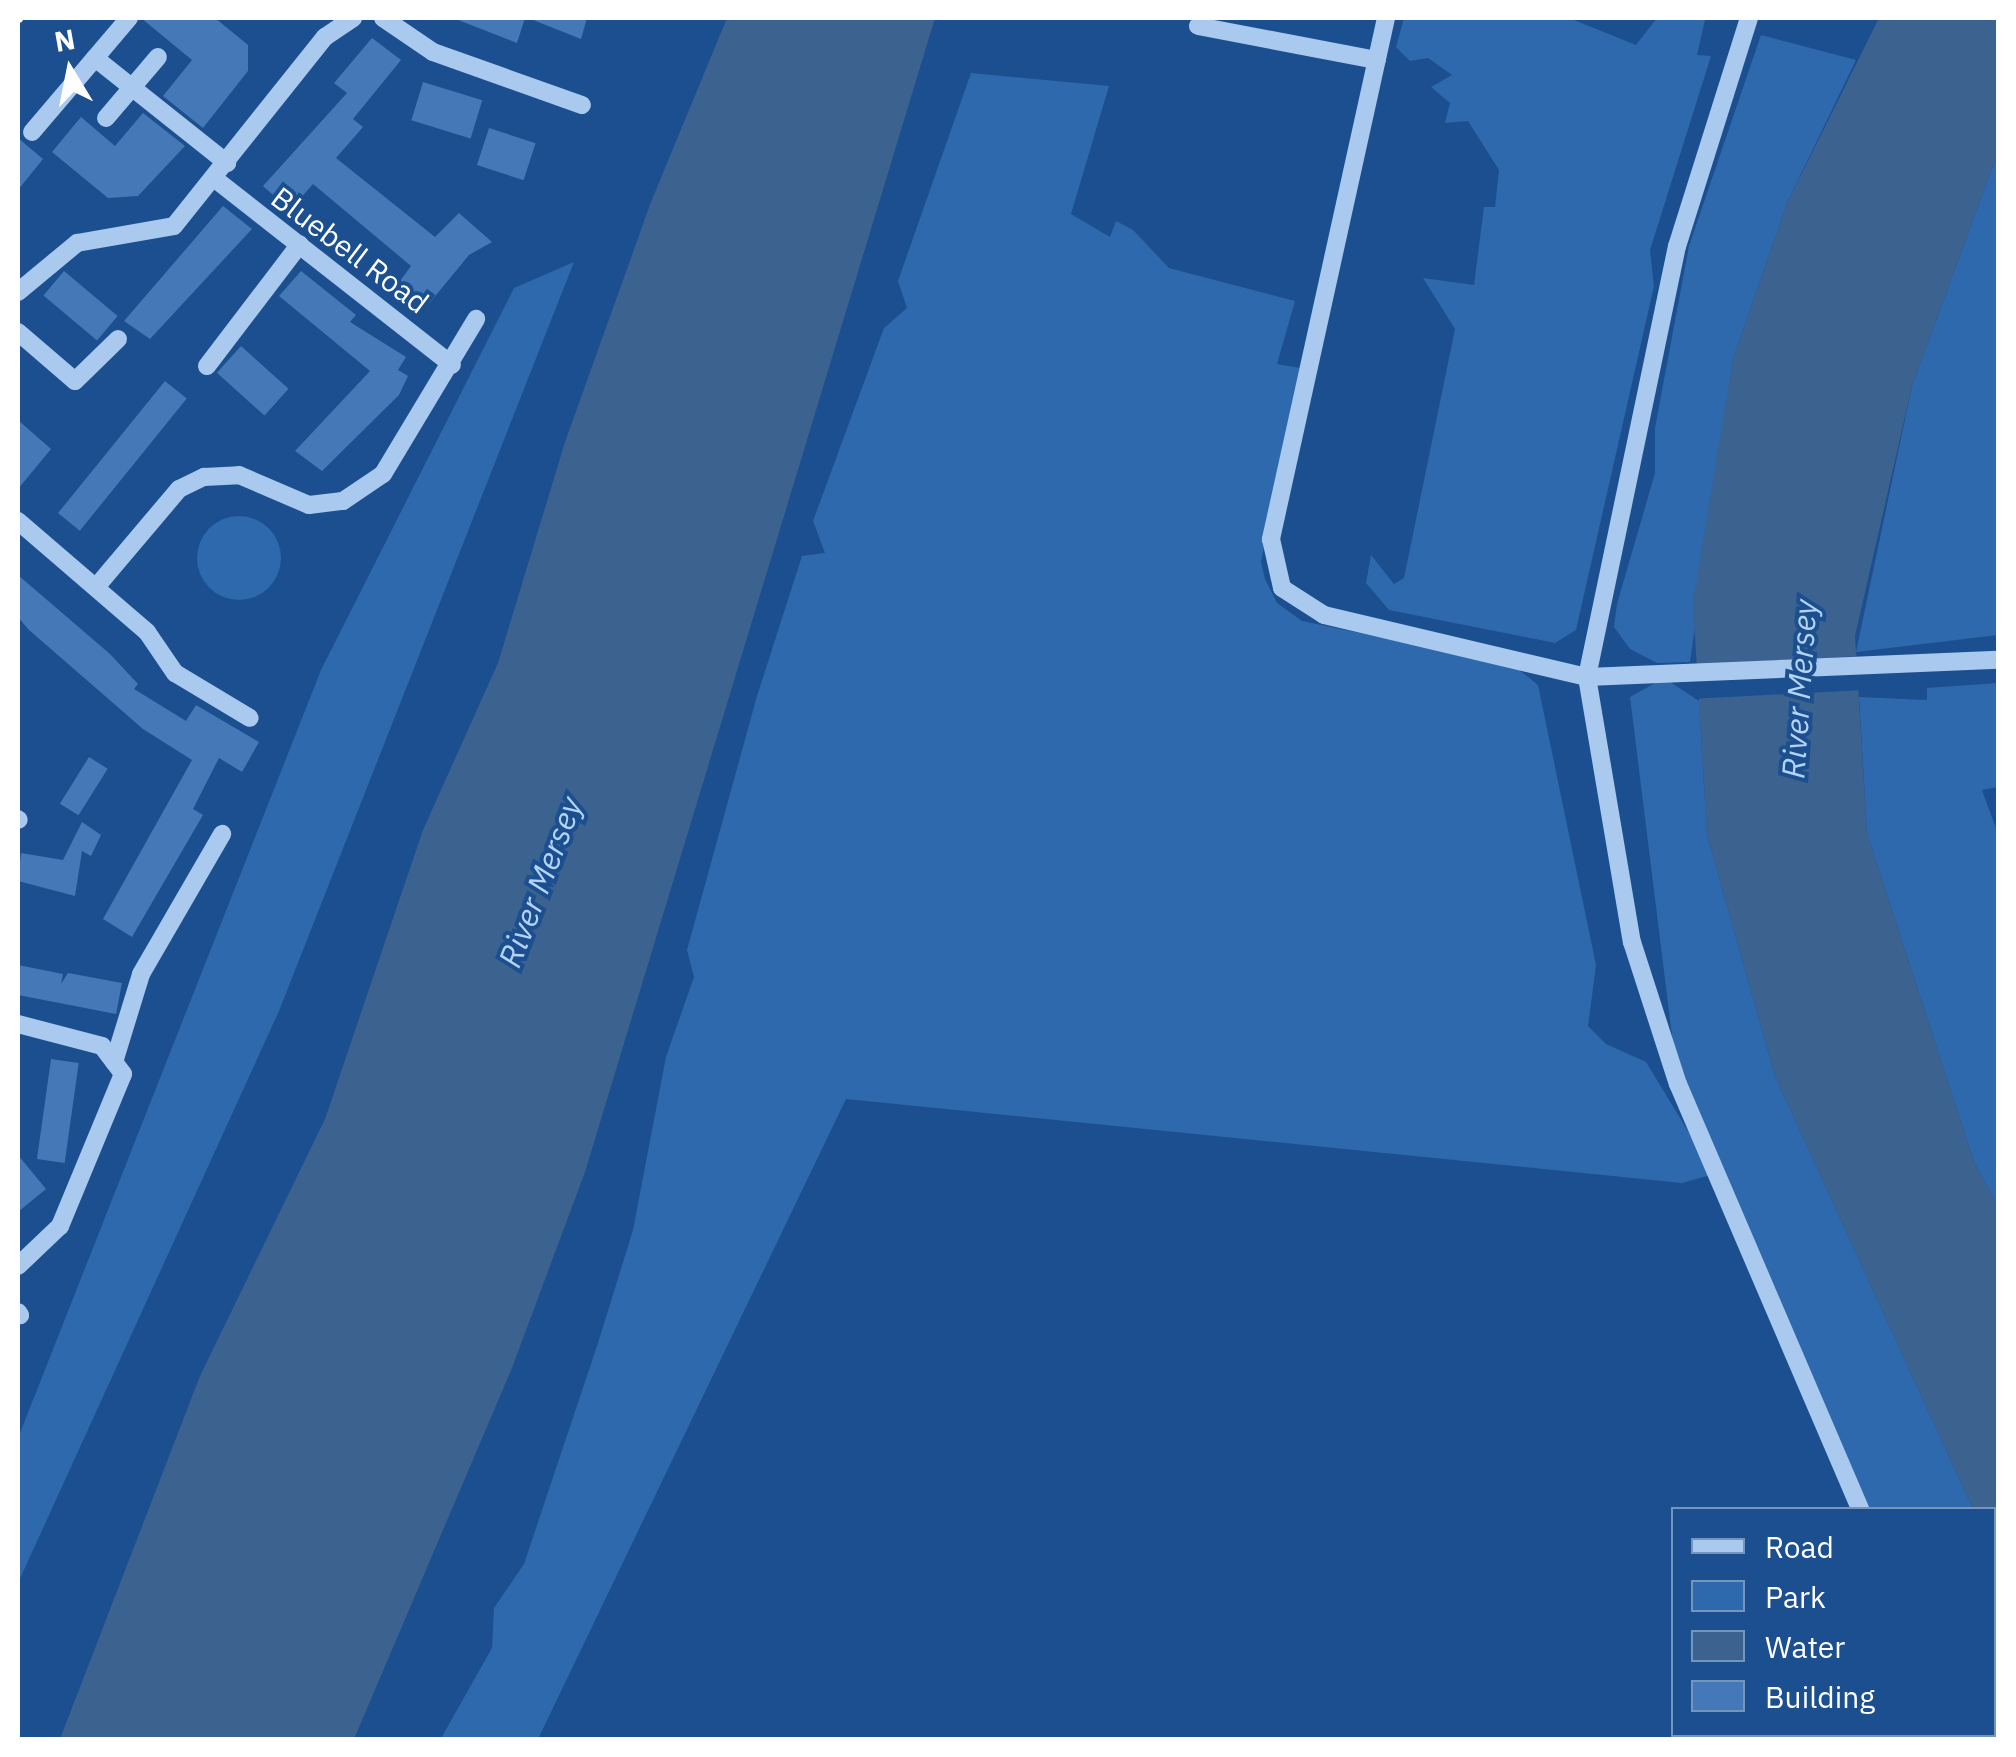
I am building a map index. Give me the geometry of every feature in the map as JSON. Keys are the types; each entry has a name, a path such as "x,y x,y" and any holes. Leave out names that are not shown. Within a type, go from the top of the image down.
{"street":[{"path":"32,132 129,18"},
{"path":"18,292 77,243 174,226 305,63 353,18"},
{"path":"383,18 433,52 582,105"},
{"path":"1386,18 1271,539 1282,588 1324,616 1587,678 1974,667 1998,660"},
{"path":"1749,18 1677,246 1587,678 1632,942 1678,1084 1860,1507"},
{"path":"1198,26 1378,60"},
{"path":"95,58 227,163"},
{"path":"106,118 158,58"},
{"name":"Bluebell Road","path":"215,179 452,365"},
{"path":"207,366 300,244"},
{"path":"96,586 179,489 204,477 239,474 310,505 343,501 383,474 452,365 476,319"},
{"path":"18,332 75,381 118,339"},
{"path":"18,521 147,632 175,673 250,718"},
{"path":"114,1062 142,974 222,834"},
{"path":"18,1024 102,1046 123,1074 60,1226 18,1266"}],"green space":[{"path":"1404,18 1569,18 1636,45 1657,18 1705,20 1697,55 1711,56 1650,250 1654,286 1576,630 1555,643 1389,610 1366,583 1371,555 1394,584 1404,578 1455,329 1423,278 1474,285 1484,207 1495,207 1499,170 1468,121 1445,123 1450,103 1431,87 1452,75 1428,58 1410,61 1396,47"},
{"path":"1761,35 1856,60 1787,203 1733,359 1690,662 1657,663 1630,649 1614,627 1617,604 1655,473 1655,428 1689,246"},
{"path":"971,73 1109,86 1071,214 1110,237 1116,221 1133,230 1169,268 1295,301 1277,364 1300,368 1261,562 1265,579 1277,603 1302,621 1513,665 1538,685 1596,965 1588,1026 1606,1044 1646,1062 1714,1174 1682,1183 846,1099 538,1739 440,1740 492,1648 494,1608 524,1564 598,1343 633,1230 666,1057 694,977 687,950 757,696 802,556 825,553 813,521 884,328 907,308 898,281"},
{"path":"1998,152 1998,635 1856,652 1912,386"},
{"path":"574,262 279,1011 18,1583 18,1438 321,670 514,288"},
{"path":"239,516 262,523 274,535 281,558 274,581 262,593 239,600 216,593 204,581 197,558 204,535 216,523"},
{"path":"1664,678 1699,701 1707,835 1775,1076 1972,1507 1860,1507 1678,1084 1630,697"},
{"path":"1998,683 1998,787 1982,790 1998,834 1998,1206 1974,1162 1867,833 1859,697 1927,700 1927,688"},
{"path":"1996,1646 1998,1739 1954,1739 1996,1737"}],"water":[{"name":"River Mersey","path":"727,18 935,18 585,1172 512,1368 354,1739 60,1739 200,1376 325,1119 423,830 498,663 565,442 651,202"},
{"name":"River Mersey","path":"1879,18 1998,18 1998,152 1912,386 1855,636 1867,833 1974,1162 1998,1206 1998,1563 1996,1507 1972,1507 1775,1076 1707,835 1693,603 1733,359 1787,203"}],"pier":[{"path":"1861,656 1863,690 1694,699 1692,665"}],"building":[{"path":"141,18 215,18 248,45 248,71 203,128 163,96 192,60"},
{"path":"453,18 525,18 517,43"},
{"path":"528,18 587,18 581,39"},
{"path":"372,38 401,60 353,119 363,127 336,158 435,237 459,213 492,242 469,255 427,306 397,285 411,266 313,184 290,210 263,186 347,93 334,83"},
{"path":"423,82 482,100 471,138 411,120"},
{"path":"143,113 185,146 138,196 108,198 52,152 81,117 115,146"},
{"path":"489,128 536,143 524,180 477,165"},
{"path":"18,138 43,159 18,190"},
{"path":"223,206 252,229 150,339 124,321"},
{"path":"64,271 118,316 97,341 43,296"},
{"path":"301,271 356,315 350,322 406,357 398,370 408,376 399,395 322,471 295,451 370,371 279,296"},
{"path":"241,346 289,389 264,416 217,373"},
{"path":"165,381 187,399 80,531 58,513"},
{"path":"18,420 51,449 18,489"},
{"path":"18,575 110,654 138,684 134,689 186,721 196,705 259,742 242,772 219,758 193,809 203,815 132,937 103,919 192,760 143,729 29,630 18,617"},
{"path":"89,757 108,769 79,815 60,804"},
{"path":"82,822 101,835 91,856 82,851 75,896 18,881 21,853 63,860"},
{"path":"18,965 63,974 61,984 68,973 122,983 116,1014 18,995"},
{"path":"51,1059 79,1063 65,1163 37,1159"},
{"path":"18,1155 46,1189 18,1212"}]}
